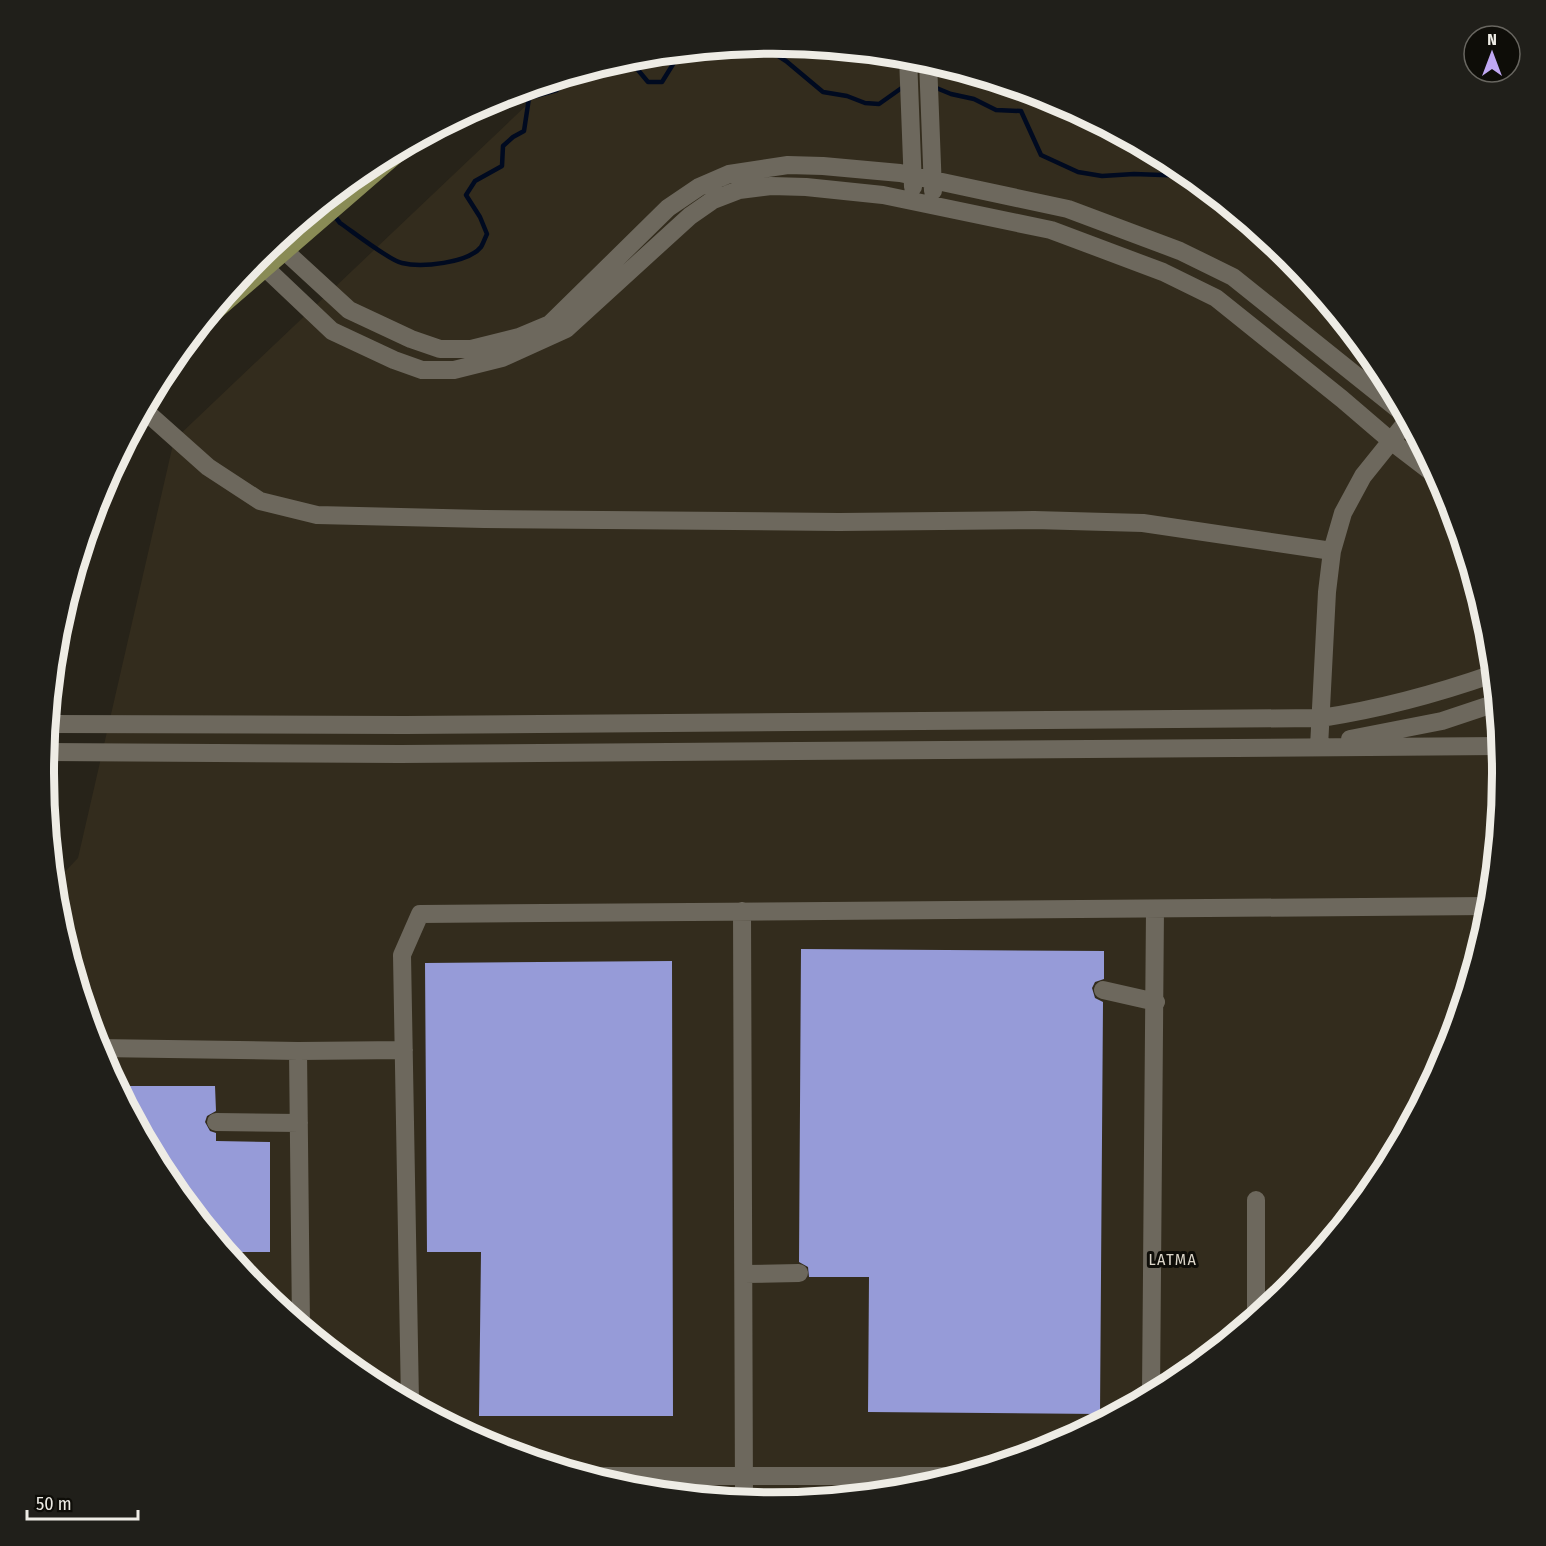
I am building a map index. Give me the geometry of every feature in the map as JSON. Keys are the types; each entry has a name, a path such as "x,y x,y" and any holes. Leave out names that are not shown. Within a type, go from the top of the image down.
{"main road":[{"path":"294,237 318,221 364,182"}],"street":[{"path":"908,67 913,201"},
{"path":"928,71 933,206"},
{"path":"282,248 349,310 411,339 440,349 471,349 519,337 550,324 668,208 699,187 729,174 788,165 824,165 912,176 1068,209 1180,251 1233,277 1388,401"},
{"path":"264,266 332,331 394,360 422,370 454,370 502,358 566,329 690,216 713,200 739,190 771,186 806,187 883,195 1050,230 1163,272 1216,298 1422,465"},
{"path":"149,415 208,467 260,501 316,515 484,519 839,522 1034,520 1143,523 1332,551"},
{"path":"1319,747 1327,592 1332,551 1343,513 1363,476 1403,427"},
{"path":"56,724 405,725 1321,718 1355,713 1435,694 1486,677"},
{"path":"1319,747 1442,721 1488,706"},
{"path":"55,752 400,754 1491,746"},
{"path":"410,1394 402,955 420,914 1479,906"},
{"path":"1151,1384 1155,909"},
{"path":"742,911 744,1491"},
{"path":"1103,990 1156,1002"},
{"path":"109,1048 404,1050"},
{"path":"298,1051 301,1315"},
{"path":"216,1122 298,1123"},
{"path":"1256,1200 1256,1305"},
{"path":"744,1274 799,1273"},
{"path":"624,1476 922,1476"}],"shaded area":[{"path":"773,54 867,60 959,78 1004,92 1091,128 1133,150 1211,203 1247,232 1314,299 1343,335 1396,414 1418,455 1454,542 1468,587 1486,679 1490,726 1492,773 1486,867 1468,959 1454,1004 1418,1091 1396,1133 1343,1211 1314,1247 1247,1314 1211,1343 1132,1396 1091,1418 1004,1454 959,1468 867,1486 820,1490 773,1492 679,1486 587,1468 542,1454 455,1418 413,1396 335,1343 299,1314 232,1247 203,1211 150,1132 128,1091 92,1004 78,959 61,875 78,858 174,440 539,93 587,78 679,60 726,56"}],"building":[{"path":"801,949 1104,951 1104,979 1095,982 1092,988 1095,998 1103,1002 1100,1413 868,1412 869,1277 809,1277 808,1267 799,1262"},
{"path":"672,961 673,1416 479,1416 481,1252 427,1252 425,963"},
{"path":"126,1086 215,1086 216,1111 207,1116 205,1122 210,1131 216,1133 216,1141 270,1142 270,1252 237,1252 232,1247 175,1172 150,1132"}],"waterway":[{"path":"775,54 823,92 847,96 865,103 879,104 903,87"},
{"path":"636,67 648,82 662,82 675,61"},
{"path":"333,214 340,223 389,257 402,263 421,265 444,263 475,252 481,247 487,234 480,217 466,195 475,181 502,166 503,146 524,131 529,98 557,90 561,86"},
{"path":"934,87 951,94 974,99 996,110 1021,111 1041,155 1078,172 1102,176 1173,175"}],"district":[{"name":"LATMA","path":"1173,1259"}]}
